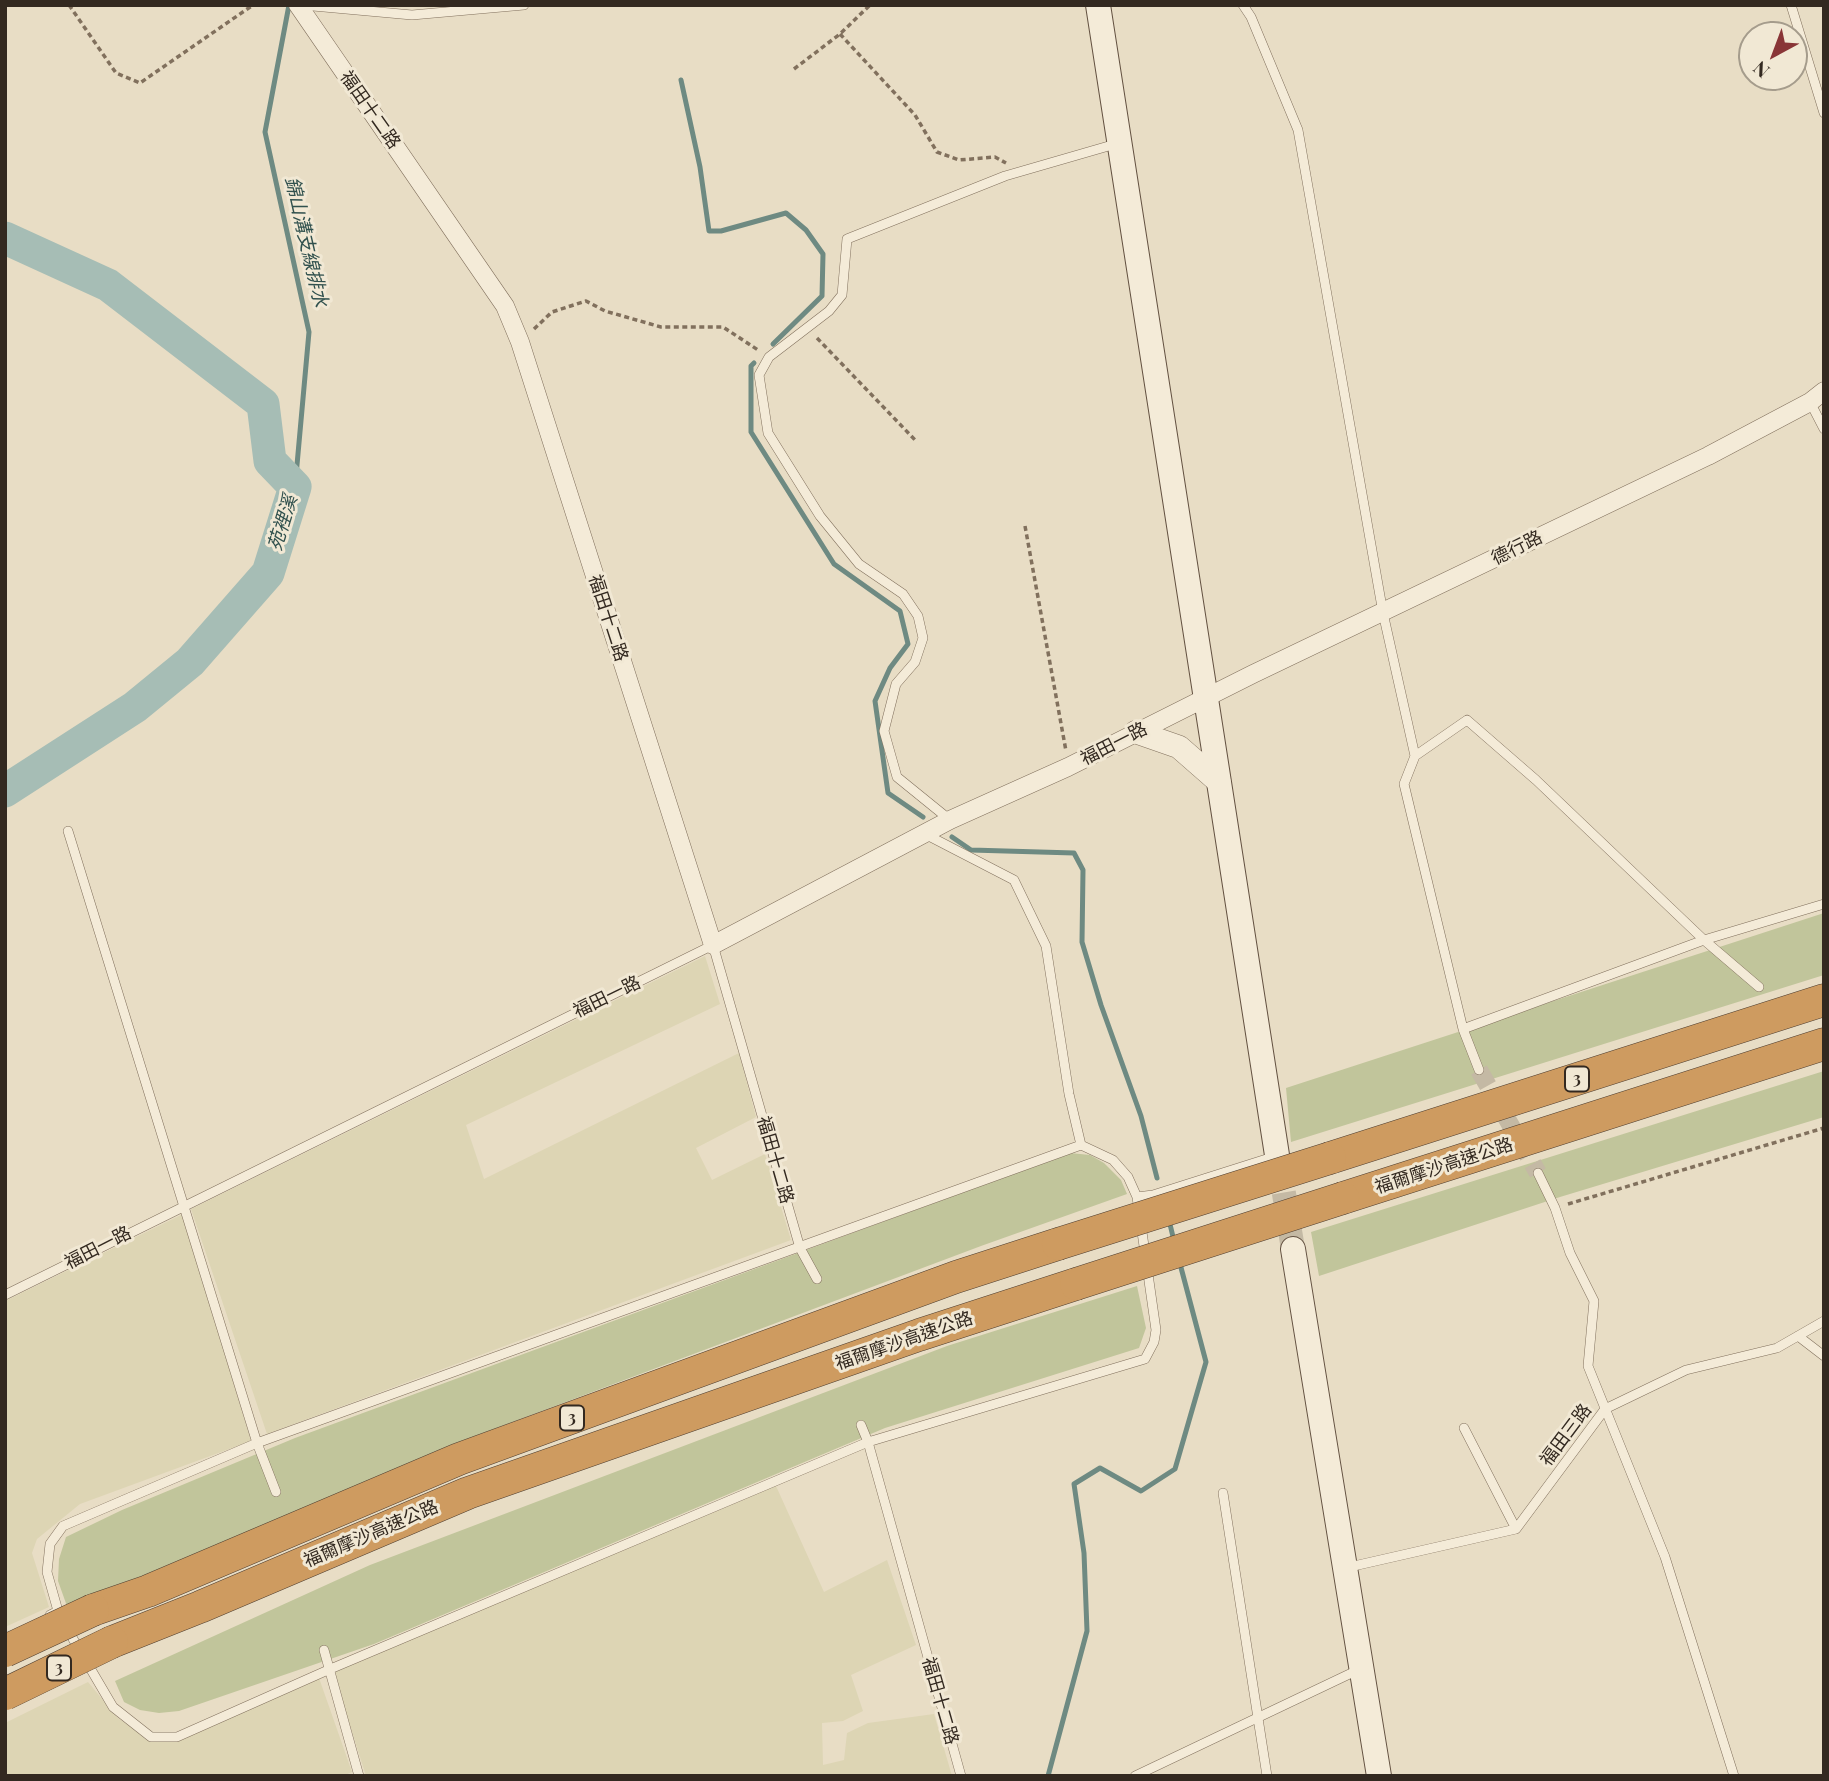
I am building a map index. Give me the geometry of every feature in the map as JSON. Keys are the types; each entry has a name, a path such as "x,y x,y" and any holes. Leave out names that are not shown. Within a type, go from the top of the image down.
{"highway":[{"name":"福爾摩沙高速公路","path":"5,1651 93,1610 148,1591 459,1459 956,1277 1824,1000"},
{"name":"福爾摩沙高速公路","path":"5,1693 112,1642 468,1493 919,1335 1824,1044"}],"main road":[{"path":"1098,5 1277,1155"},
{"path":"1293,1249 1379,1776"}],"street":[{"name":"福田十二路","path":"300,5 505,306 520,342 713,945"},
{"name":"德行路","path":"1207,697 1708,456 1817,396"},
{"name":"福田一路","path":"713,945 950,820 1068,767 1207,697"},
{"path":"1136,732 1179,747 1219,782"}],"lane":[{"path":"300,5 412,15 524,5"},
{"path":"1243,5 1251,17 1298,130 1383,613 1416,756"},
{"path":"1791,5 1824,113"},
{"path":"950,820 897,777 884,730 897,684 915,662 923,638 918,616 903,594 859,564 820,516 768,433 759,375 769,357 829,312 842,295 847,239 1022,172 1120,142"},
{"path":"1817,396 1824,429"},
{"path":"1479,1070 1463,1029 1404,784 1416,756 1467,720 1536,780 1704,940 1759,987"},
{"path":"68,831 257,1443 276,1492"},
{"path":"925,834 1014,880 1046,946 1069,1094 1081,1144"},
{"path":"1463,1029 1704,940 1824,904"},
{"name":"福田一路","path":"5,1295 713,945"},
{"name":"福田十二路","path":"713,945 800,1248 817,1279"},
{"path":"1081,1144 1113,1160 1128,1177 1137,1197 1157,1330 1146,1359 868,1442 328,1670 177,1737 151,1737 113,1707 58,1612 47,1572 50,1545 63,1526 257,1443 1081,1144"},
{"path":"1137,1197 1153,1195 1277,1155"},
{"path":"1538,1173 1555,1208 1570,1253 1594,1301 1588,1366 1665,1557 1734,1776"},
{"name":"福田三路","path":"1516,1529 1605,1409 1686,1370 1777,1348 1824,1321"},
{"path":"1798,1336 1824,1356"},
{"name":"福田十二路","path":"861,1425 961,1776"},
{"path":"1344,1569 1516,1529 1464,1428"},
{"path":"1223,1493 1267,1776"},
{"path":"37,1621 58,1612"},
{"path":"324,1650 359,1776"},
{"path":"1135,1776 1362,1668"}],"path":[{"path":"69,5 116,73 140,83 253,5"},
{"path":"794,69 840,34 870,5"},
{"path":"840,34 915,115 937,152 959,160 995,157 1022,172"},
{"path":"520,342 552,313 586,301 605,311 661,327 723,327 769,357"},
{"path":"808,328 918,442"},
{"path":"1026,526 1068,767"},
{"path":"1555,1208 1824,1128"}],"shaded area":[{"path":"705,956 720,1004 466,1125 484,1179 739,1053 756,1117 696,1148 712,1180 765,1154 791,1240 267,1434 191,1209"},
{"path":"183,1214 251,1441 80,1504 37,1539 32,1553 49,1607 5,1627 5,1301"},
{"path":"776,1486 824,1592 887,1560 916,1645 851,1675 863,1711 843,1721 822,1723 823,1765 844,1760 847,1733 868,1723 934,1714 952,1776 366,1776 333,1672"},
{"path":"319,1678 352,1772 343,1776 5,1776 5,1723 88,1682 118,1718 147,1738 169,1739"}],"green space":[{"path":"1824,913 1824,975 1291,1142 1286,1088"},
{"path":"1824,1071 1824,1117 1560,1197 1319,1276 1311,1232"},
{"path":"1070,1153 1090,1155 1104,1163 1121,1180 1127,1194 462,1441 68,1609 58,1581 59,1559 66,1537 122,1510 295,1438"},
{"path":"1137,1286 1146,1328 1139,1348 885,1428 374,1644 179,1711 159,1713 140,1710 124,1702 115,1681 370,1565 947,1346"}],"waterway":[{"name":"錦山溝支線排水","path":"289,5 265,132 309,332 295,487"},
{"path":"681,80 700,167 709,231 721,231 786,213 806,230 823,254 822,296 773,344"},
{"name":"苑裡溪","path":"5,238 108,285 263,404 270,461 295,487 268,573 190,662 135,707 5,791"},
{"path":"754,363 751,366 751,432 834,564 900,611 908,644 890,668 875,701 888,793 923,817"},
{"path":"952,837 971,850 1074,853 1083,870 1082,942 1101,1005 1141,1116 1157,1178"},
{"path":"1169,1220 1174,1241"},
{"path":"1048,1776 1087,1631 1084,1553 1074,1484 1100,1468 1141,1491 1175,1469 1206,1362 1179,1260"}],"tunnel":[{"path":"1479,1070 1538,1173"},
{"path":"1278,1157 1293,1249"}]}
